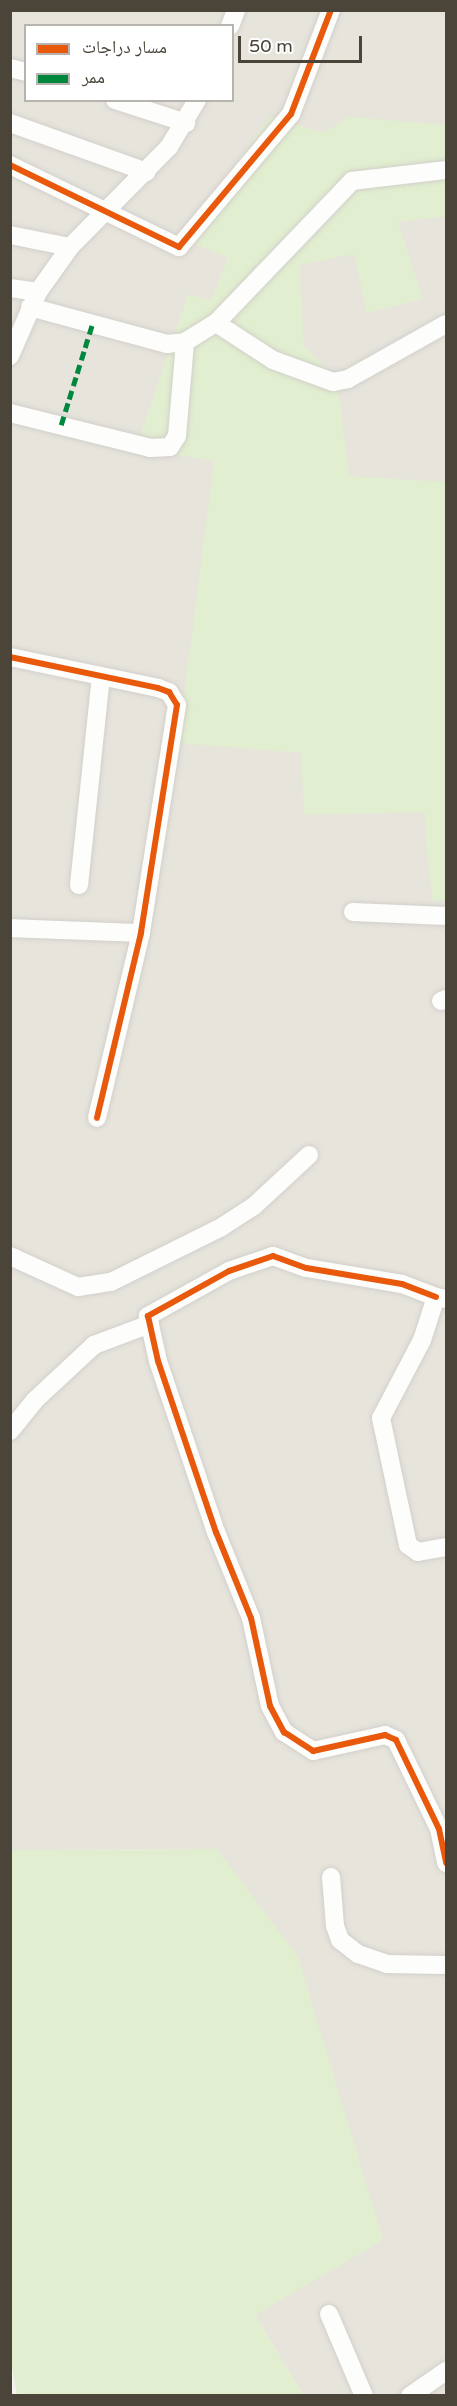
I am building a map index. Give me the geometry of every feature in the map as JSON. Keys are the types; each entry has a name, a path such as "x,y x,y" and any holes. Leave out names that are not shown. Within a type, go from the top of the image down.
{"street":[{"path":"10,165 102,213 179,247 291,114 331,10"},
{"path":"121,102 186,123"},
{"path":"10,356 34,299 70,247 102,213 147,172 186,123 196,102"},
{"path":"10,123 147,172"},
{"path":"10,288 34,299 167,345 185,342 216,323 352,182 447,170"},
{"path":"10,235 70,247"},
{"path":"216,323 273,360 333,382 348,379 447,324"},
{"path":"10,413 150,447 170,447 177,436 185,342"},
{"path":"10,657 169,692 177,705 141,933 97,1118"},
{"path":"79,885 101,677"},
{"path":"353,912 447,916"},
{"path":"10,928 141,933"},
{"path":"10,1256 78,1287 111,1282 220,1228 254,1206 309,1155"},
{"path":"447,1547 423,1553 408,1545 381,1418 441,1298 402,1284 306,1268 273,1256 229,1271 152,1311 150,1324 216,1532 250,1618 270,1706 284,1732 314,1751 385,1735 396,1740 439,1829 447,1863"},
{"path":"10,1431 33,1401 94,1345 150,1324"},
{"path":"331,1877 335,1926 340,1940 358,1954 387,1964 447,1965"},
{"path":"329,2314 364,2396"},
{"path":"410,2396 447,2372"}],"shaded area":[{"path":"10,11 446,11 446,2395 303,2395 255,2315 217,1849 11,1850"}],"green space":[{"path":"270,116 323,133 349,117 446,125 446,216 398,222 423,299 367,313 354,254 299,265 304,346 337,379 349,476 446,482 446,900 432,901 424,812 304,815 301,753 178,743 214,461 136,448 188,294 211,301 228,258 181,238"},
{"path":"217,1849 298,1957 383,2240 255,2315 303,2395 17,2395 10,2356 11,1850"}],"marked path":[{"path":"61,425 92,325"}],"cycle path":[{"path":"10,165 179,247 291,114 331,10"},
{"path":"10,657 158,688 169,692 177,705 141,933 97,1118"},
{"path":"436,1297 402,1284 306,1268 273,1256 229,1271 148,1316 158,1361 216,1532 251,1618 270,1706 284,1732 313,1751 385,1735 396,1740 439,1829 446,1863"}]}
